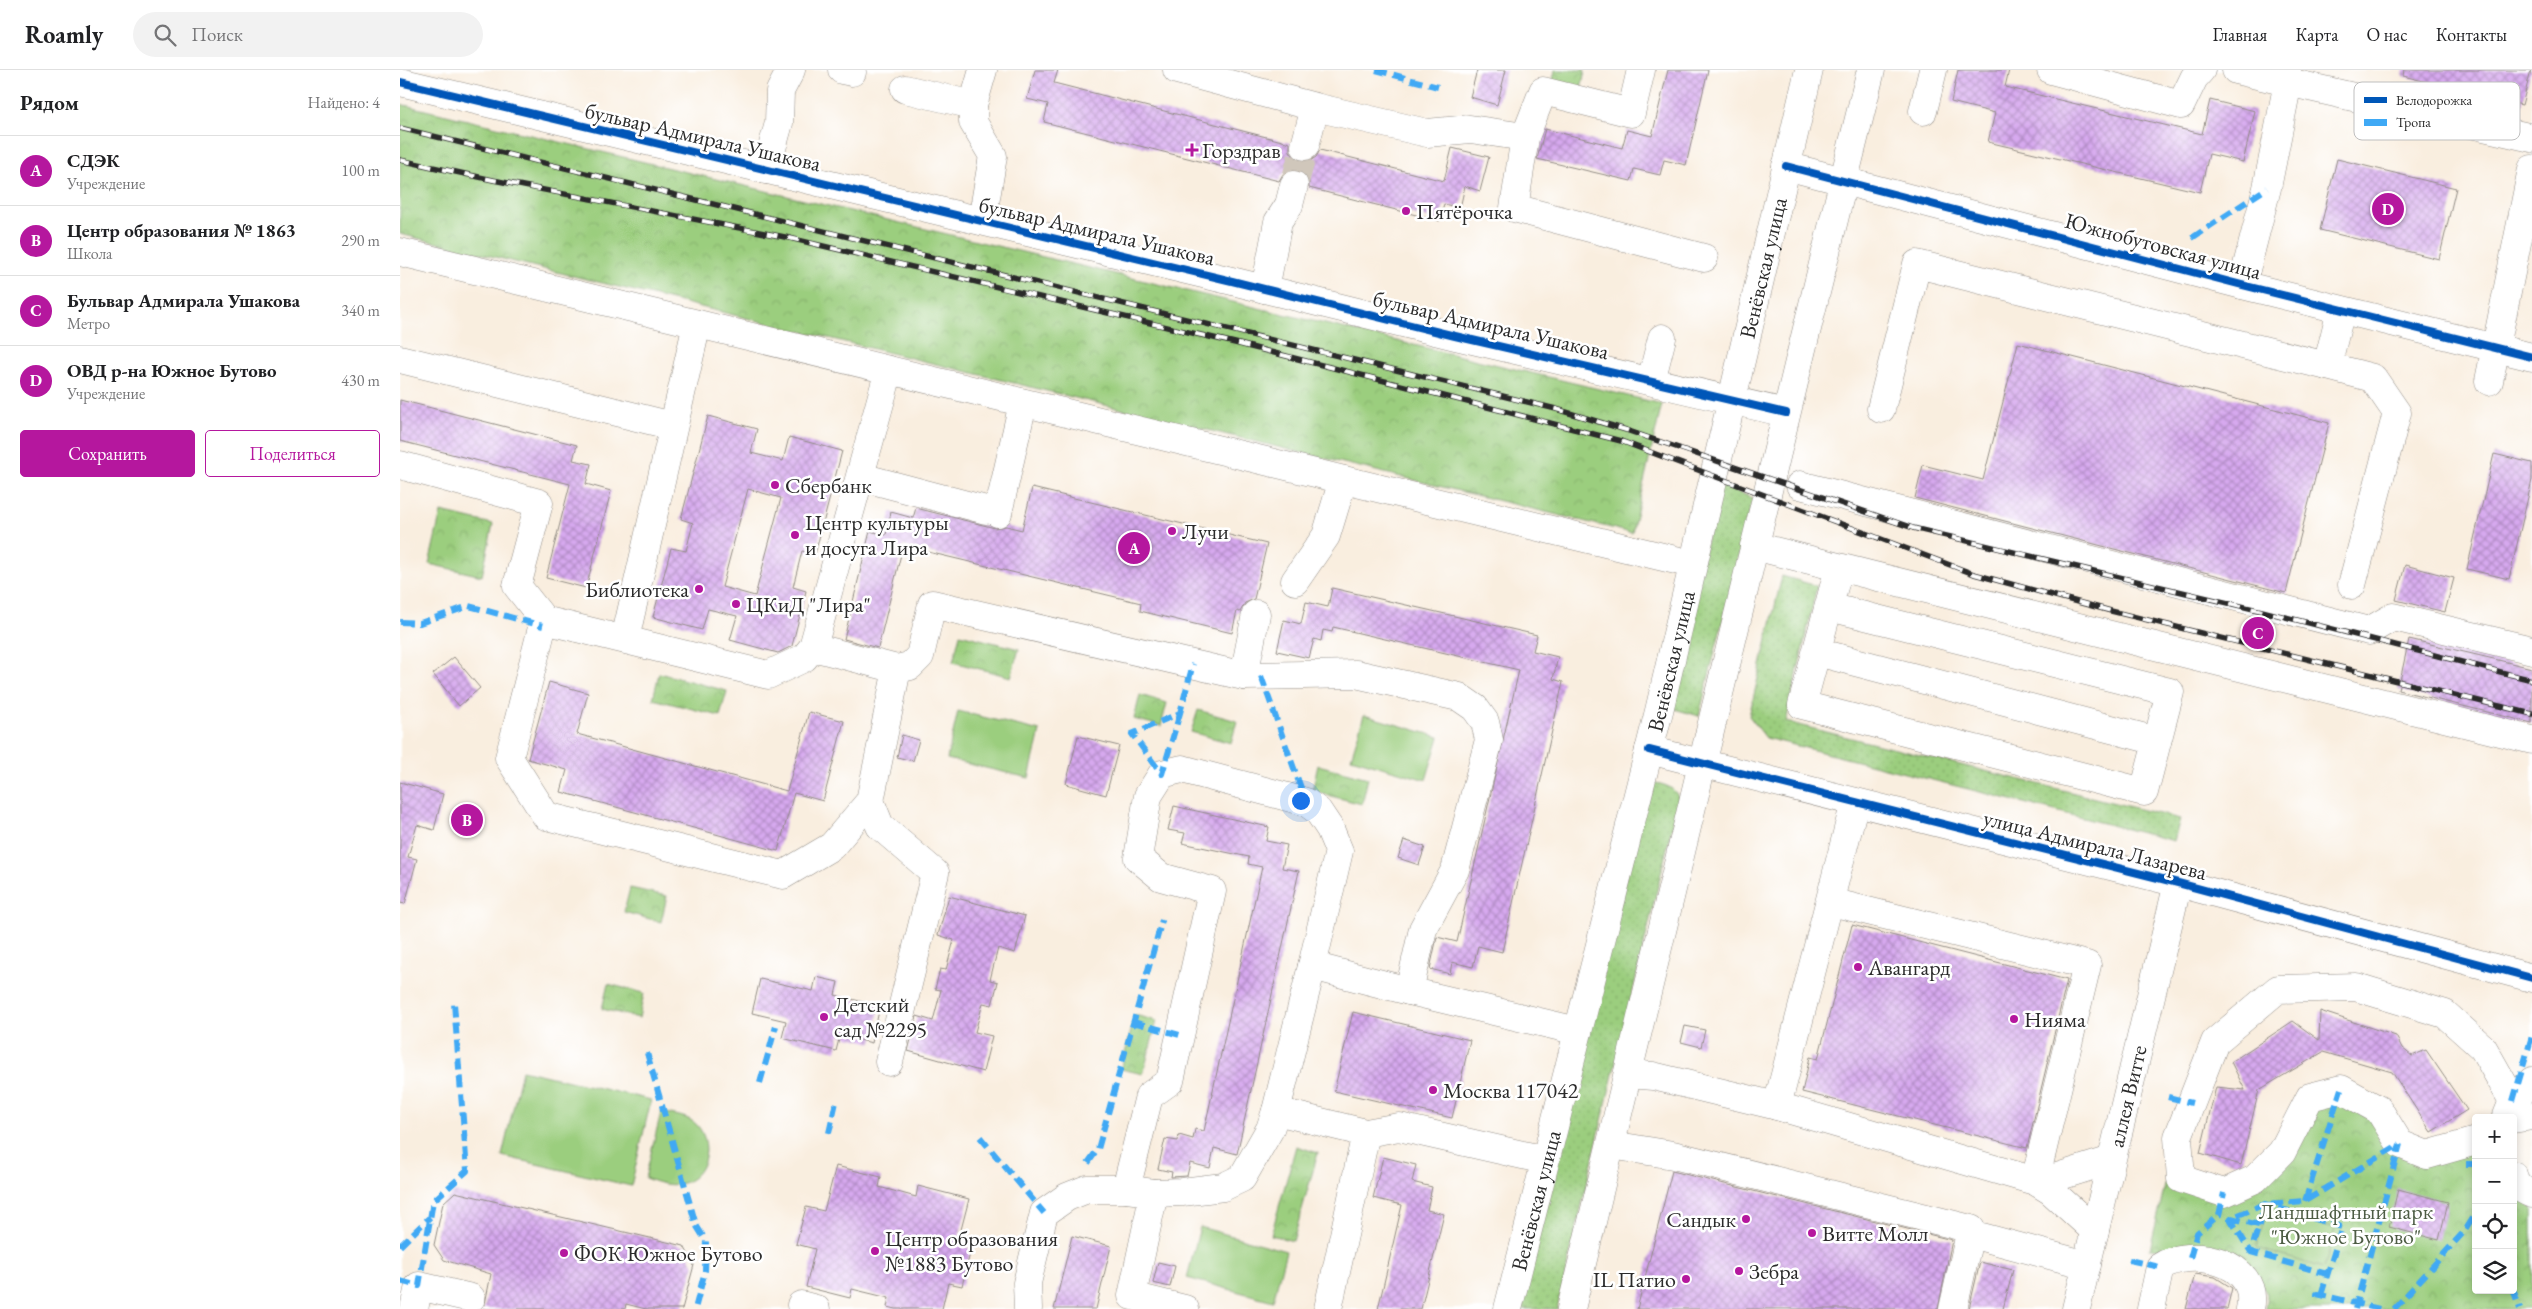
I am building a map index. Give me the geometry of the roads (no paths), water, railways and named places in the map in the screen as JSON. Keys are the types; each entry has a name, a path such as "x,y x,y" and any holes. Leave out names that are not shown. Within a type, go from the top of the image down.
{"street":[{"path":"766,170 779,123 780,91 791,70"},
{"path":"982,221 993,156 973,122 973,105 983,70"},
{"path":"1177,70 1315,107 1427,133 1470,129 1524,137"},
{"path":"1641,70 1631,113 1543,91 1524,137 1514,208 1704,258"},
{"name":"Венёвская улица","path":"1508,1309 1649,750 1809,70"},
{"path":"1571,1309 1786,413 1872,70"},
{"path":"1923,111 1934,70"},
{"path":"2051,70 2181,105 2194,78 2201,70"},
{"path":"2236,70 2288,76 2354,93"},
{"path":"2242,285 2267,188 2288,76"},
{"name":"бульвар Адмирала Ушакова","path":"400,82 1455,336 1651,380 1786,413"},
{"path":"905,89 973,105"},
{"path":"1305,146 1315,107"},
{"name":"Южнобутовская улица","path":"1786,166 2242,285 2532,357"},
{"path":"2489,381 2532,169"},
{"path":"1265,289 1278,222 1289,205 1294,185"},
{"path":"400,252 1692,564"},
{"path":"1881,409 1917,264 2373,378 2397,413 2352,585"},
{"path":"2327,366 2341,310"},
{"path":"625,639 697,324"},
{"path":"1651,380 1662,338"},
{"path":"400,359 673,426"},
{"path":"400,465 539,503 517,586 544,620 768,675 804,658 813,647 889,370"},
{"path":"861,477 992,512 1023,403"},
{"path":"1295,581 1326,536 1343,480"},
{"path":"1800,485 2369,631 2393,617 2532,650"},
{"path":"1754,546 2532,740"},
{"path":"1829,607 2170,692 2144,792 1802,705 1839,568"},
{"path":"813,647 896,672 910,666 920,656 932,604 1244,676 1356,674 1459,698 1475,708 1485,722 1489,740 1455,870 1423,929 1408,990"},
{"path":"1244,676 1256,614"},
{"path":"544,620 509,758 546,816 783,874 832,846 870,801 896,672"},
{"path":"2160,690 2171,651"},
{"path":"1817,652 2157,741"},
{"name":"улица Адмирала Лазарева","path":"1649,750 2178,884 2532,978"},
{"path":"1028,1309 1027,1283 1044,1213 1067,1198 1087,1189 1126,1189 1154,1193 1223,1186 1242,1178 1270,1129 1339,851 1330,829 1318,812 1306,802 1182,769 1162,774 1148,796 1138,858 1161,877 1212,891 1170,1081 1149,1096 1126,1189"},
{"path":"870,801 880,826 935,873 889,1062"},
{"path":"1777,1106 1831,902 1855,802"},
{"name":"аллея Витте","path":"2076,1309 2178,884"},
{"path":"1831,902 2087,965 2035,1181"},
{"path":"1312,966 1578,1031"},
{"path":"2472,1142 2427,1155 2400,1144 2379,1110 2341,1089 2310,1097 2282,1152 2255,1179 2224,1193 2181,1179 2178,1137 2216,1042 2278,989 2356,987 2445,1014 2483,1048 2516,1113"},
{"path":"1628,1074 1654,1076 1777,1106 2035,1181 2051,1191 2094,1231"},
{"path":"2516,1113 2532,1081"},
{"path":"1276,1111 1366,1133 1400,1127 1545,1160"},
{"path":"1328,1309 1366,1133"},
{"path":"1611,1145 1673,1155 1971,1229 1953,1309"},
{"path":"2035,1181 2054,1178 2111,1160"},
{"path":"2517,1184 2523,1191 2532,1194"},
{"path":"1154,1193 1132,1296 1185,1309"},
{"path":"1982,1238 2087,1265"},
{"path":"2151,1309 2160,1267 2170,1260 2197,1258 2235,1268 2248,1281 2253,1298 2250,1309"},
{"path":"414,1309 419,1286 471,1298"}],"tunnel":[{"path":"1294,185 1305,146"}],"railway":[{"path":"400,128 1556,409 1626,430 1913,528 2262,611 2532,680"},
{"path":"400,160 785,237 1235,343 1621,441 1974,574 2111,611 2532,714"}],"place":[{"name":"Горздрав","path":"1192,150"},
{"name":"ОВД р-на Южное Бутово","path":"2388,209"},
{"name":"Пятёрочка","path":"1406,211"},
{"name":"Сбербанк","path":"775,485"},
{"name":"Лучи","path":"1172,531"},
{"name":"Центр культуры и досуга Лира","path":"795,535"},
{"name":"СДЭК","path":"1134,548"},
{"name":"Библиотека","path":"699,589"},
{"name":"ЦКиД \"Лира\"","path":"736,604"},
{"name":"Бульвар Адмирала Ушакова","path":"2258,633"},
{"name":"Центр образования № 1863","path":"467,820"},
{"name":"Авангард","path":"1858,967"},
{"name":"Детский сад №2295","path":"824,1017"},
{"name":"Нияма","path":"2014,1019"},
{"name":"Москва 117042","path":"1433,1090"},
{"name":"Сандык","path":"1746,1219"},
{"name":"Витте Молл","path":"1812,1233"},
{"name":"Центр образования №1883 Бутово","path":"875,1251"},
{"name":"ФОК Южное Бутово","path":"564,1253"},
{"name":"Зебра","path":"1739,1271"},
{"name":"IL Патио","path":"1686,1279"}],"park label":[{"name":"Ландшафтный парк \"Южное Бутово\"","path":"2346,1224"}]}
